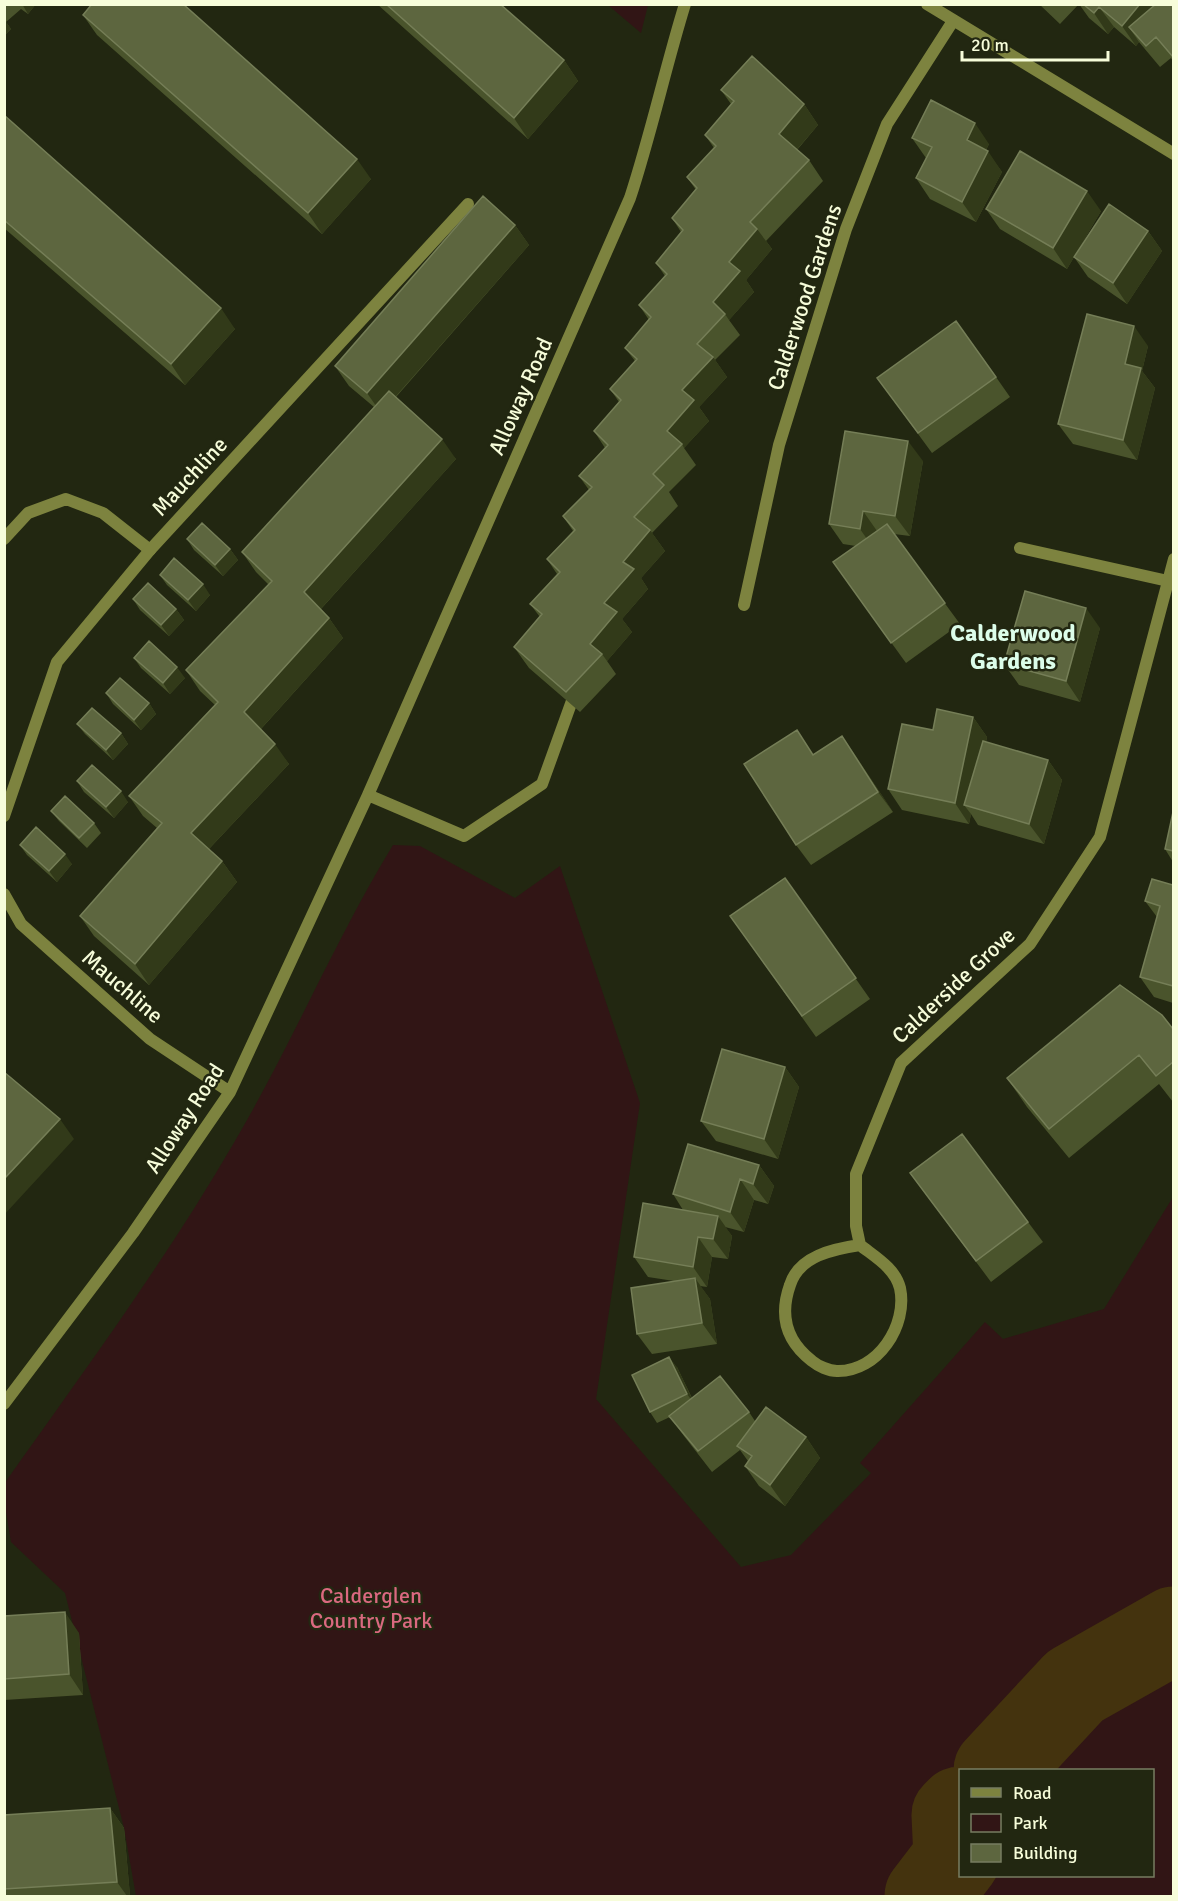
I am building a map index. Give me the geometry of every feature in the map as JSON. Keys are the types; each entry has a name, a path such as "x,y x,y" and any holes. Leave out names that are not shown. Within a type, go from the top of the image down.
{"street":[{"name":"Alloway Road","path":"4,1404 133,1233 230,1092 368,795 630,198 652,130 666,64 685,4"},
{"path":"927,4 1173,154"},
{"name":"Calderwood Gardens","path":"744,604 779,445 846,229 887,124 953,21"},
{"name":"Mauchline","path":"4,816 57,662 150,550 468,204"},
{"path":"4,539 28,513 66,499 103,513 150,550"},
{"path":"1020,548 1168,581"},
{"name":"Calderside Grove","path":"860,1245 856,1226 856,1174 901,1063 1030,944 1100,837 1173,559"},
{"path":"368,795 464,836 542,784 573,698"},
{"name":"Mauchline","path":"4,894 21,924 150,1039 230,1092"},
{"path":"860,1245 888,1266 900,1286 901,1314 891,1338 876,1357 855,1368 836,1371 817,1365 800,1352 788,1336 784,1314 787,1294 794,1272 817,1256 834,1249 860,1245"}],"green space":[{"path":"608,5 648,5 641,33"},
{"name":"Calderglen Country Park","path":"393,845 420,846 515,898 560,866 640,1103 596,1399 741,1567 791,1555 871,1473 860,1463 985,1322 1003,1339 1104,1309 1173,1197 1173,1896 136,1896 124,1828 65,1593 11,1542 4,1484 124,1315 209,1185 276,1067 352,918"}],"building":[{"path":"92,4 183,4 357,159 308,213 83,15"},
{"path":"386,4 500,4 564,60 514,118"},
{"path":"1083,4 1140,4 1122,26 1099,7 1094,13"},
{"path":"1156,4 1173,4 1173,57 1156,37 1146,46 1129,27"},
{"path":"752,56 804,104 779,134 809,160 750,222 757,229 729,262 740,271 713,302 725,314 697,344 713,357 682,390 694,400 667,431 682,444 653,474 664,485 634,517 650,530 623,562 634,569 604,603 617,612 590,644 602,654 566,692 514,647 542,614 530,604 560,572 547,559 575,530 563,516 592,487 579,476 608,445 594,431 621,400 610,389 637,359 625,348 651,317 639,305 667,274 656,263 683,230 672,218 697,188 687,177 716,146 705,135 734,101 721,90"},
{"path":"931,100 975,123 967,140 988,151 962,202 916,178 932,147 912,138"},
{"path":"4,115 221,308 171,364 4,220"},
{"path":"1020,151 1087,191 1053,248 986,209"},
{"path":"483,196 515,225 367,393 335,366"},
{"path":"1109,204 1148,231 1113,283 1074,257"},
{"path":"1087,314 1134,326 1125,364 1141,368 1123,440 1058,424"},
{"path":"956,321 996,377 918,433 877,378"},
{"path":"389,391 442,439 304,592 329,618 244,712 275,744 191,833 222,861 135,964 80,916 162,823 129,796 218,702 186,670 272,581 242,552"},
{"path":"845,431 908,441 895,516 863,511 860,529 829,524"},
{"path":"202,523 230,549 215,565 187,539"},
{"path":"887,524 945,603 891,643 833,562"},
{"path":"174,558 203,584 188,600 160,575"},
{"path":"148,583 176,609 161,625 133,599"},
{"path":"1025,591 1086,608 1066,681 1004,664"},
{"path":"149,641 177,667 163,683 134,658"},
{"path":"120,678 149,703 134,720 106,693"},
{"path":"92,708 121,733 106,750 77,724"},
{"path":"937,709 973,717 955,803 888,789 902,724 933,730"},
{"path":"797,730 813,755 842,736 878,792 796,845 744,764"},
{"path":"983,741 1048,760 1029,824 964,805"},
{"path":"92,765 121,791 106,807 77,781"},
{"path":"65,796 94,823 79,838 51,811"},
{"path":"1173,812 1173,851 1165,849"},
{"path":"36,827 65,854 49,871 20,845"},
{"path":"785,878 856,978 802,1016 730,916"},
{"path":"1152,879 1173,885 1173,986 1140,977 1160,906 1145,901"},
{"path":"1120,985 1162,1015 1173,1029 1173,1062 1156,1076 1139,1055 1049,1129 1007,1078"},
{"path":"722,1049 785,1067 764,1139 701,1121"},
{"path":"4,1072 60,1119 4,1179"},
{"path":"962,1134 1028,1222 976,1261 910,1173"},
{"path":"688,1144 759,1165 753,1184 740,1179 730,1212 673,1194"},
{"path":"643,1203 718,1216 713,1239 698,1237 693,1267 634,1257"},
{"path":"695,1278 702,1323 637,1334 631,1288"},
{"path":"669,1357 687,1394 650,1412 632,1375"},
{"path":"720,1376 749,1412 698,1451 669,1416"},
{"path":"766,1407 806,1437 770,1485 745,1466 752,1456 737,1446"},
{"path":"65,1612 69,1674 4,1679 4,1616"},
{"path":"110,1808 117,1882 4,1889 4,1815"}],"waterway":[{"path":"998,1769 1075,1686 1174,1630"},
{"path":"928,1896 957,1858 955,1815 959,1811"}],"district":[{"name":"Calderwood Gardens","path":"1013,647"}]}
